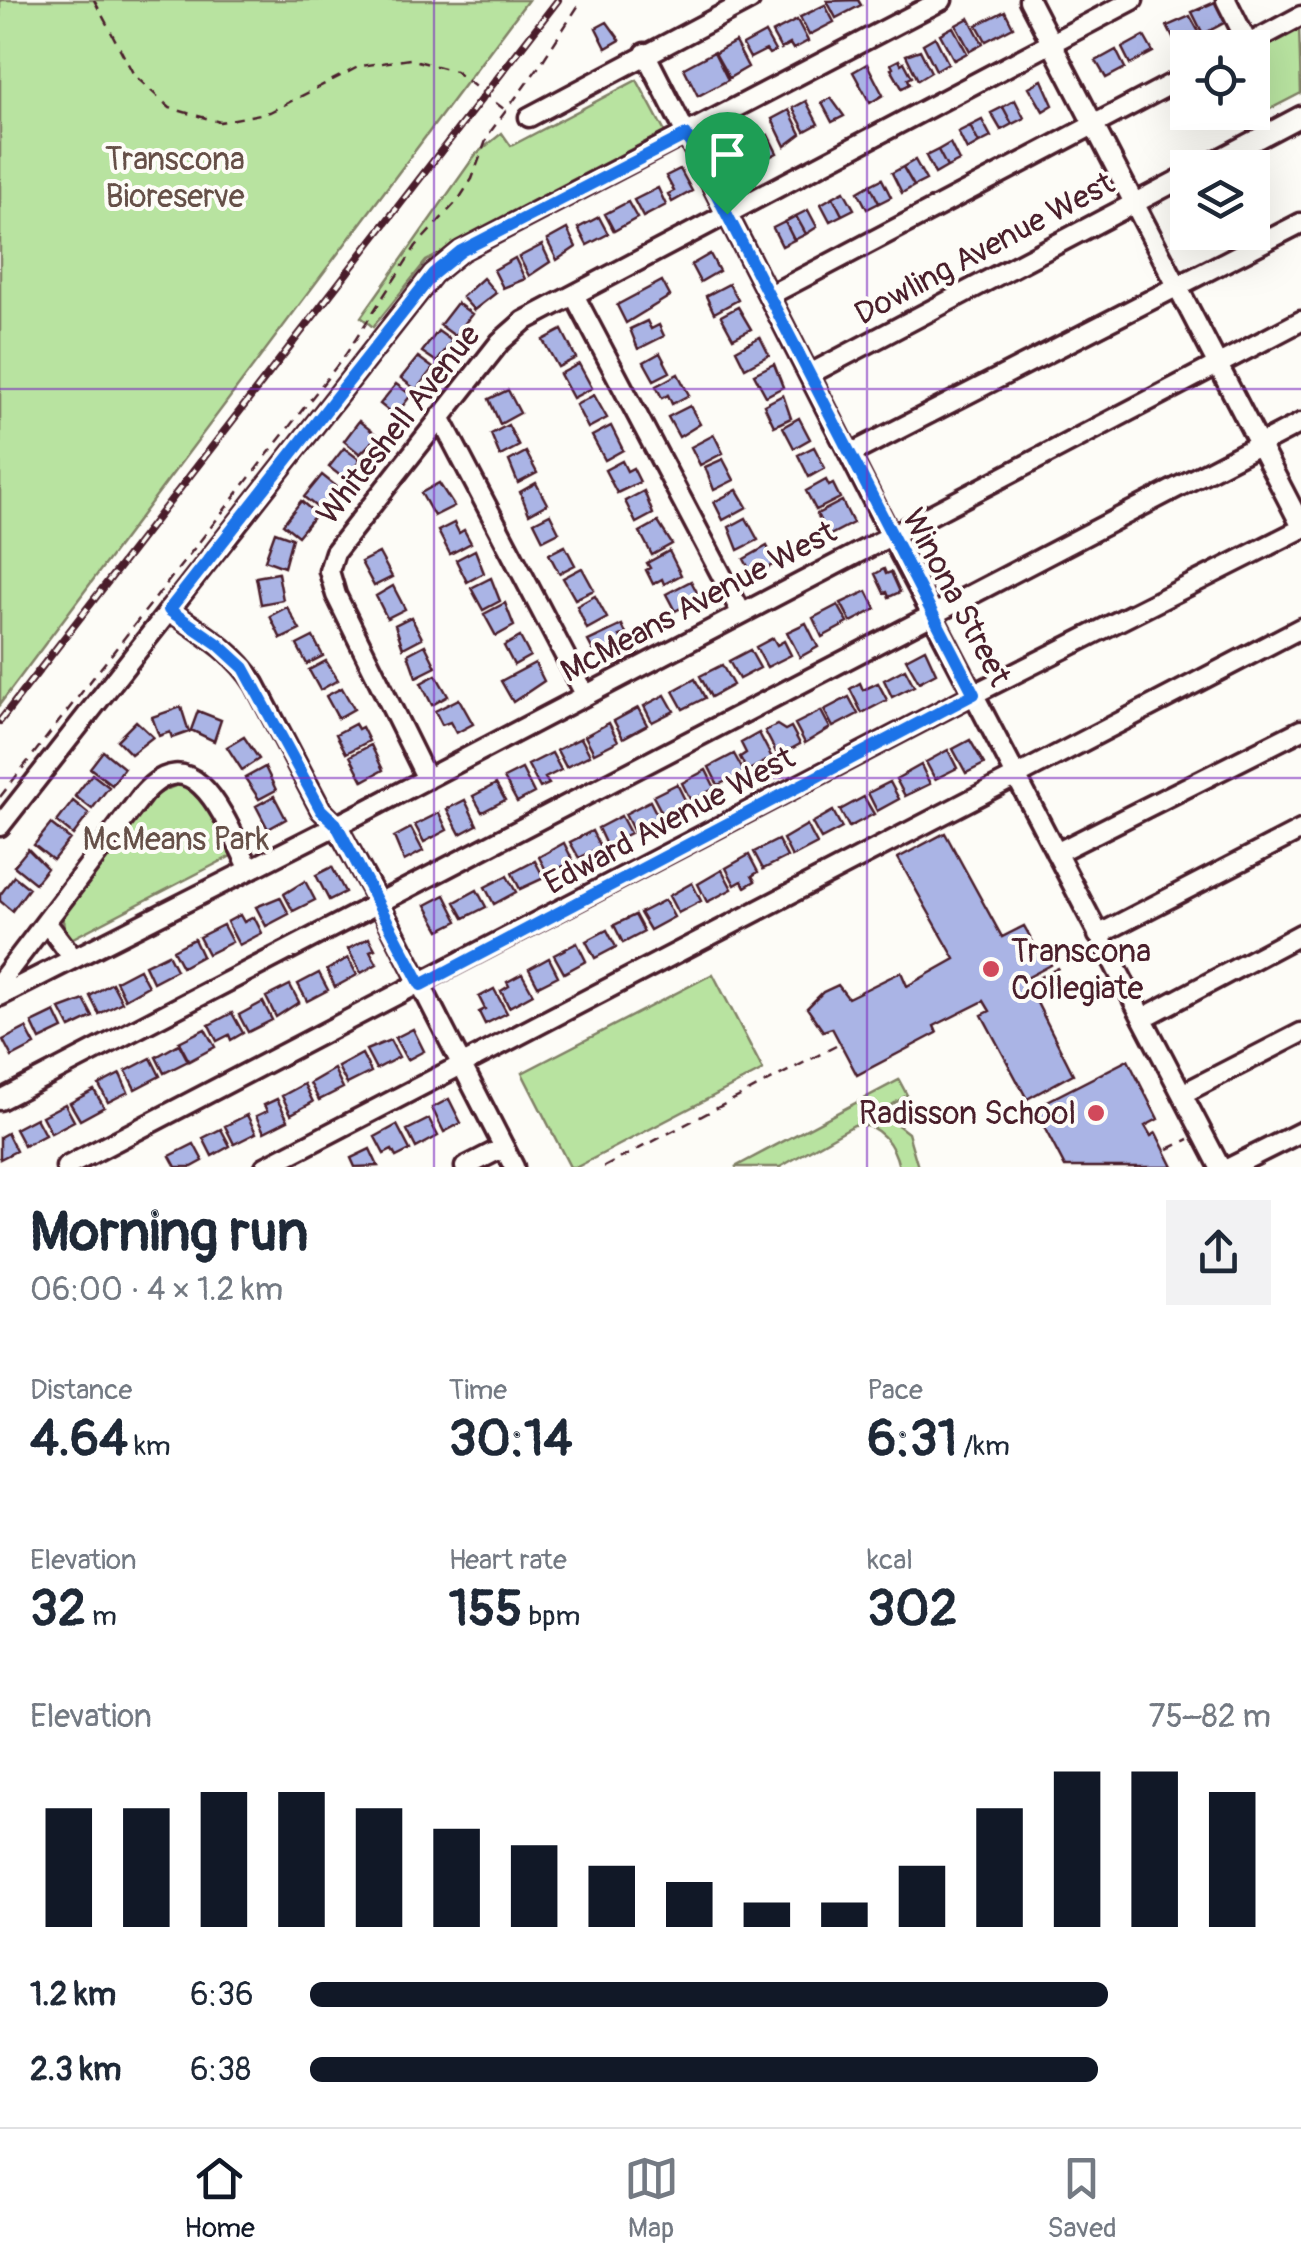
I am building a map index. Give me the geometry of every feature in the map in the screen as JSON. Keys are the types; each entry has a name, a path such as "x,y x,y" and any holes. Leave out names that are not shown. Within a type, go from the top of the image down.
{"street":[{"path":"529,117 750,0"},
{"path":"0,826 433,274 461,251 942,0"},
{"path":"1029,0 1301,527"},
{"name":"Whiteshell Avenue","path":"427,778 336,595 329,571 335,552 500,342 524,321 1133,0"},
{"path":"1226,0 1238,30"},
{"path":"1270,32 1301,16"},
{"name":"Winona Street","path":"645,54 1220,1167"},
{"path":"770,295 1170,84"},
{"path":"1236,150 1301,116"},
{"name":"Dowling Avenue West","path":"810,374 1170,184"},
{"path":"850,454 1301,223"},
{"path":"574,295 741,612"},
{"name":"McMeans Avenue West","path":"336,824 1301,321"},
{"path":"440,417 585,694"},
{"path":"0,1100 1301,423"},
{"name":"Edward Avenue West","path":"66,1167 1301,527"},
{"path":"169,610 218,644 244,668 321,810 336,824 380,905 514,1167"},
{"path":"265,1167 1301,628"},
{"path":"1056,854 1301,730"},
{"path":"0,982 143,794 166,776 188,776 204,785 250,869"},
{"path":"0,996 336,824"},
{"path":"1101,940 1301,830"},
{"path":"46,922 73,958"},
{"path":"1143,1018 1301,934"},
{"path":"1182,1094 1301,1033"},
{"path":"1232,1167 1301,1132"},
{"path":"465,1167 504,1147"}],"path":[{"path":"94,0 134,75 170,108 220,122 270,112 360,66 410,58 455,71 506,111"},
{"path":"0,796 346,354 416,246 459,199 472,179 488,136 582,0"},
{"path":"1034,980 1101,940"},
{"path":"604,1167 836,1046"},
{"path":"1168,1150 1190,1138"}],"green space":[{"name":"Transcona Bioreserve","path":"0,0 528,0 0,704"},
{"path":"1299,24 1301,93 1270,109 1270,39"},
{"path":"637,80 667,136 426,261 373,327 361,317 476,154 502,133 511,146"},
{"name":"McMeans Park","path":"179,784 200,793 233,855 71,939 64,932 63,917 157,794"},
{"path":"713,974 763,1070 577,1167 570,1167 522,1073"},
{"path":"899,1080 907,1095 881,1112 908,1133 918,1167 899,1167 893,1150 878,1131 854,1125 780,1167 735,1167"}],"building":[{"path":"858,0 861,5 836,18 827,1"},
{"path":"1215,2 1226,22 1201,30 1192,12"},
{"path":"825,5 834,22 809,35 800,17"},
{"path":"1005,11 1013,27 986,41 977,25"},
{"path":"1190,16 1198,30 1170,32 1167,26"},
{"path":"969,18 983,44 970,51 956,25"},
{"path":"797,20 808,41 793,49 790,44 781,49 772,33"},
{"path":"607,22 620,40 606,48 596,28"},
{"path":"953,27 967,53 954,60 940,34"},
{"path":"765,33 775,51 769,54 766,50 750,58 743,45"},
{"path":"1144,36 1153,52 1130,64 1122,48"},
{"path":"935,37 948,63 936,70 923,44"},
{"path":"735,42 748,67 729,78 715,53"},
{"path":"920,50 931,72 918,80 906,55"},
{"path":"1116,50 1125,68 1106,78 1096,61"},
{"path":"714,52 728,80 698,96 684,68"},
{"path":"899,60 912,77 908,79 910,84 902,88 891,69 891,64"},
{"path":"867,64 883,95 870,103 853,72"},
{"path":"1042,80 1053,105 1043,111 1029,87"},
{"path":"831,98 844,116 832,122 822,103"},
{"path":"1015,100 1024,118 1012,124 1003,107"},
{"path":"806,101 818,124 805,131 793,108"},
{"path":"1003,107 1012,124 1001,130 991,113"},
{"path":"789,110 801,134 785,146 772,119"},
{"path":"982,120 991,137 979,143 970,126"},
{"path":"970,126 979,143 967,150 958,132"},
{"path":"768,135 777,153 763,160 754,143"},
{"path":"950,143 959,161 947,167 938,150"},
{"path":"938,150 947,167 935,174 926,156"},
{"path":"915,160 926,180 914,186 903,167"},
{"path":"903,167 914,186 902,193 892,173"},
{"path":"680,169 692,191 672,202 668,194 674,191 666,176"},
{"path":"882,179 891,197 879,203 870,185"},
{"path":"870,185 879,203 867,209 858,192"},
{"path":"658,188 666,205 643,217 634,200"},
{"path":"844,191 854,209 842,215 833,197"},
{"path":"833,197 842,215 830,221 821,204"},
{"path":"628,202 637,218 614,231 605,214"},
{"path":"808,210 817,227 806,234 796,216"},
{"path":"796,216 806,234 794,240 785,222"},
{"path":"599,217 608,234 587,245 578,228"},
{"path":"785,222 794,240 782,246 773,228"},
{"path":"567,229 576,247 557,260 547,240"},
{"path":"542,245 550,262 529,276 519,257"},
{"path":"710,254 719,271 700,282 691,265"},
{"path":"515,258 525,279 503,288 494,270"},
{"path":"483,278 496,293 474,310 462,297"},
{"path":"662,281 670,296 626,323 617,305"},
{"path":"729,284 738,300 714,313 706,296"},
{"path":"457,303 472,314 455,336 440,325"},
{"path":"738,307 751,329 733,338 721,316"},
{"path":"647,321 651,329 659,325 664,336 638,349 630,329"},
{"path":"562,330 576,358 558,367 543,340"},
{"path":"438,331 452,341 437,362 422,352"},
{"path":"760,337 769,355 745,368 736,350"},
{"path":"660,353 670,372 654,380 644,362"},
{"path":"418,357 433,368 416,390 401,378"},
{"path":"579,364 592,388 573,398 560,374"},
{"path":"774,364 783,387 766,396 754,374"},
{"path":"678,374 689,395 672,404 668,395 662,398 656,386"},
{"path":"396,384 411,395 395,416 380,404"},
{"path":"508,390 520,413 500,424 489,399"},
{"path":"594,395 607,418 588,428 576,405"},
{"path":"783,395 791,418 774,426 764,405"},
{"path":"690,406 700,424 679,437 668,417"},
{"path":"799,418 810,439 794,448 783,427"},
{"path":"359,421 378,436 360,454 344,441"},
{"path":"508,425 519,446 500,456 491,434"},
{"path":"611,426 623,450 605,460 592,436"},
{"path":"714,435 723,453 700,465 691,447"},
{"path":"814,447 825,468 809,477 798,455"},
{"path":"344,448 360,460 346,480 329,467"},
{"path":"526,452 537,473 518,483 509,461"},
{"path":"723,459 734,480 714,490 705,467"},
{"path":"622,461 627,471 633,468 640,482 617,493 605,470"},
{"path":"322,475 337,487 319,509 304,497"},
{"path":"826,480 829,486 833,484 840,498 816,510 806,491"},
{"path":"439,483 454,506 434,516 421,493"},
{"path":"536,483 547,504 529,514 520,492"},
{"path":"737,490 747,507 723,520 714,502"},
{"path":"644,491 653,514 636,523 625,501"},
{"path":"301,501 316,514 298,536 283,524"},
{"path":"842,501 853,523 828,536 817,514"},
{"path":"550,514 559,532 543,540 534,522"},
{"path":"746,518 758,540 738,550 729,527"},
{"path":"658,522 672,544 652,555 640,532"},
{"path":"454,523 459,533 464,530 471,543 450,554 438,531"},
{"path":"275,532 292,538 284,567 265,560"},
{"path":"565,546 575,565 559,573 549,554"},
{"path":"767,546 776,563 753,576 744,559"},
{"path":"475,550 484,573 467,582 456,560"},
{"path":"669,551 681,575 664,584 662,579 653,584 647,563"},
{"path":"379,553 392,577 374,586 361,562"},
{"path":"582,568 594,590 575,599 563,578"},
{"path":"884,569 886,574 891,572 900,592 889,597 875,574"},
{"path":"278,573 283,600 261,604 256,577"},
{"path":"491,578 500,601 483,610 471,588"},
{"path":"691,581 700,598 675,611 666,594"},
{"path":"393,586 405,609 387,618 376,596"},
{"path":"867,591 876,609 851,622 841,603"},
{"path":"595,596 607,618 587,629 577,606"},
{"path":"505,603 514,626 496,636 484,614"},
{"path":"838,605 848,623 822,637 813,618"},
{"path":"287,607 300,630 281,639 270,616"},
{"path":"411,617 422,638 403,648 395,625"},
{"path":"806,623 818,647 800,657 787,632"},
{"path":"622,625 626,634 620,636 624,644 597,658 588,641"},
{"path":"313,637 323,656 307,664 297,645"},
{"path":"520,637 530,656 514,665 504,646"},
{"path":"773,638 777,645 784,641 791,655 767,667 756,647"},
{"path":"425,645 436,667 416,677 408,654"},
{"path":"925,649 936,673 919,682 906,659"},
{"path":"750,650 760,668 739,679 729,661"},
{"path":"326,661 338,680 320,690 309,670"},
{"path":"535,663 544,681 513,702 501,681"},
{"path":"722,665 733,685 711,697 700,676"},
{"path":"905,669 914,686 892,697 884,680"},
{"path":"436,675 448,696 432,705 421,683"},
{"path":"695,679 705,698 683,709 673,691"},
{"path":"860,683 863,690 878,683 887,700 862,713 850,689"},
{"path":"342,688 354,709 338,718 326,696"},
{"path":"665,695 674,711 652,722 644,706"},
{"path":"849,697 858,714 833,727 824,710"},
{"path":"459,699 473,724 456,733 450,722 442,725 435,711"},
{"path":"181,707 189,732 172,738 170,732 159,736 152,717"},
{"path":"638,708 647,725 623,738 614,721"},
{"path":"198,711 221,720 214,741 191,730"},
{"path":"821,711 830,728 805,743 795,724"},
{"path":"136,721 153,737 131,754 117,740"},
{"path":"609,723 618,741 594,753 585,736"},
{"path":"355,724 358,729 362,727 369,741 346,753 336,734"},
{"path":"777,725 785,730 791,727 800,744 778,756 765,731"},
{"path":"759,733 772,758 747,771 740,757 746,753 741,743"},
{"path":"244,737 259,759 242,770 227,747"},
{"path":"581,738 590,755 566,767 557,750"},
{"path":"970,740 984,764 966,773 953,749"},
{"path":"371,745 383,770 363,781 350,756"},
{"path":"948,750 957,768 935,779 926,762"},
{"path":"103,751 124,768 112,785 90,768"},
{"path":"552,753 561,770 545,778 549,784 540,788 528,765"},
{"path":"734,754 744,772 718,785 709,767"},
{"path":"921,765 930,784 905,796 896,779"},
{"path":"265,767 276,790 259,799 245,778"},
{"path":"522,769 534,793 517,802 504,778"},
{"path":"706,770 715,788 691,801 682,783"},
{"path":"92,774 109,787 92,809 75,796"},
{"path":"890,782 899,799 877,811 868,793"},
{"path":"496,784 505,800 482,812 473,796"},
{"path":"677,784 686,802 663,815 653,796"},
{"path":"274,796 286,819 268,829 256,806"},
{"path":"864,797 874,814 849,827 840,810"},
{"path":"465,800 477,825 460,834 447,809"},
{"path":"73,801 89,814 73,835 57,822"},
{"path":"650,801 659,819 634,832 625,814"},
{"path":"833,811 842,828 821,839 812,823"},
{"path":"439,813 447,830 424,842 415,825"},
{"path":"621,816 630,833 606,845 598,828"},
{"path":"51,824 70,839 53,860 34,845"},
{"path":"807,825 817,844 792,857 783,839"},
{"path":"411,828 423,851 404,861 394,837"},
{"path":"592,831 600,847 579,858 570,842"},
{"name":"Transcona Collegiate","path":"945,833 1002,937 1024,926 1037,949 1044,947 1051,965 1021,981 1026,992 1030,989 1073,1074 1027,1099 982,1015 990,1011 984,1001 934,1026 937,1033 857,1075 832,1028 823,1031 807,1008 823,992 838,985 848,998 901,972 907,986 955,959 898,858"},
{"path":"778,840 787,857 763,869 754,852"},
{"path":"564,843 573,861 548,874 539,857"},
{"path":"28,849 47,868 35,883 14,866"},
{"path":"749,855 758,872 752,876 755,881 745,887 742,881 735,885 726,868"},
{"path":"535,861 544,878 520,889 512,873"},
{"path":"332,867 345,892 329,900 316,875"},
{"path":"722,870 732,889 707,902 698,884"},
{"path":"14,876 29,888 12,911 0,901 0,895"},
{"path":"507,876 516,892 494,904 485,887"},
{"path":"305,881 315,900 293,911 284,894"},
{"path":"692,883 701,901 678,913 669,896"},
{"path":"477,890 486,907 464,918 455,902"},
{"path":"445,895 458,921 440,930 426,905"},
{"path":"280,897 289,914 266,926 256,907"},
{"path":"665,900 674,917 650,930 640,913"},
{"path":"240,915 244,922 254,917 262,933 239,945 227,922"},
{"path":"635,915 644,932 623,943 614,925"},
{"path":"223,925 232,942 208,954 199,937"},
{"path":"607,930 616,947 595,958 586,941"},
{"path":"369,938 377,964 361,973 348,949"},
{"path":"194,939 202,956 182,967 173,950"},
{"path":"577,943 586,961 564,973 554,955"},
{"path":"168,954 176,970 153,982 145,965"},
{"path":"348,958 357,975 335,987 327,970"},
{"path":"549,958 558,976 538,986 529,969"},
{"path":"139,969 148,986 125,999 116,981"},
{"path":"319,973 328,990 307,1001 298,984"},
{"path":"522,974 533,994 509,1007 501,991 509,986 507,982"},
{"path":"112,983 122,1002 99,1014 90,996"},
{"path":"290,985 299,1002 276,1017 266,997"},
{"path":"494,989 507,1013 485,1024 479,1012 485,1009 479,997"},
{"path":"84,1000 93,1017 70,1028 60,1009"},
{"path":"263,1002 272,1020 248,1032 239,1015"},
{"path":"55,1012 63,1029 40,1040 32,1023"},
{"path":"232,1013 243,1033 231,1040 229,1035 217,1041 209,1025"},
{"path":"26,1028 35,1045 12,1057 3,1040"},
{"path":"205,1029 215,1047 189,1061 179,1042"},
{"path":"413,1029 424,1051 407,1060 395,1038"},
{"path":"390,1040 399,1057 376,1069 366,1050"},
{"path":"179,1044 188,1061 164,1073 156,1057"},
{"path":"362,1054 371,1072 347,1084 338,1067"},
{"path":"151,1058 160,1076 135,1089 126,1071"},
{"name":"Radisson School","path":"1128,1060 1158,1119 1145,1126 1151,1136 1156,1133 1173,1167 1065,1167 1034,1108"},
{"path":"334,1069 343,1088 319,1100 310,1083"},
{"path":"120,1074 128,1092 108,1102 99,1085"},
{"path":"304,1084 313,1102 291,1114 282,1096"},
{"path":"94,1090 104,1107 80,1120 70,1103"},
{"path":"277,1099 288,1120 264,1132 256,1116 267,1111 264,1105"},
{"path":"449,1099 461,1123 444,1132 432,1108"},
{"path":"65,1104 74,1121 51,1133 42,1116"},
{"path":"247,1115 256,1133 234,1144 225,1126"},
{"path":"36,1118 45,1135 24,1146 15,1129"},
{"path":"429,1119 438,1136 416,1148 407,1130"},
{"path":"397,1125 410,1150 396,1157 392,1150 384,1154 375,1137"},
{"path":"221,1129 230,1146 212,1156 203,1138"},
{"path":"7,1133 16,1151 0,1159 0,1137"},
{"path":"194,1144 203,1161 192,1167 176,1167 170,1156"},
{"path":"370,1149 378,1166 355,1167 351,1158"}],"railway":[{"path":"0,721 558,0"}],"place":[{"name":"Transcona Collegiate","path":"991,969"},
{"name":"Radisson School","path":"1096,1113"}],"route":[{"path":"686,135 727,214 974,694 421,985 336,824 321,810 255,684 218,644 169,610 433,274 461,251 686,135"}]}
